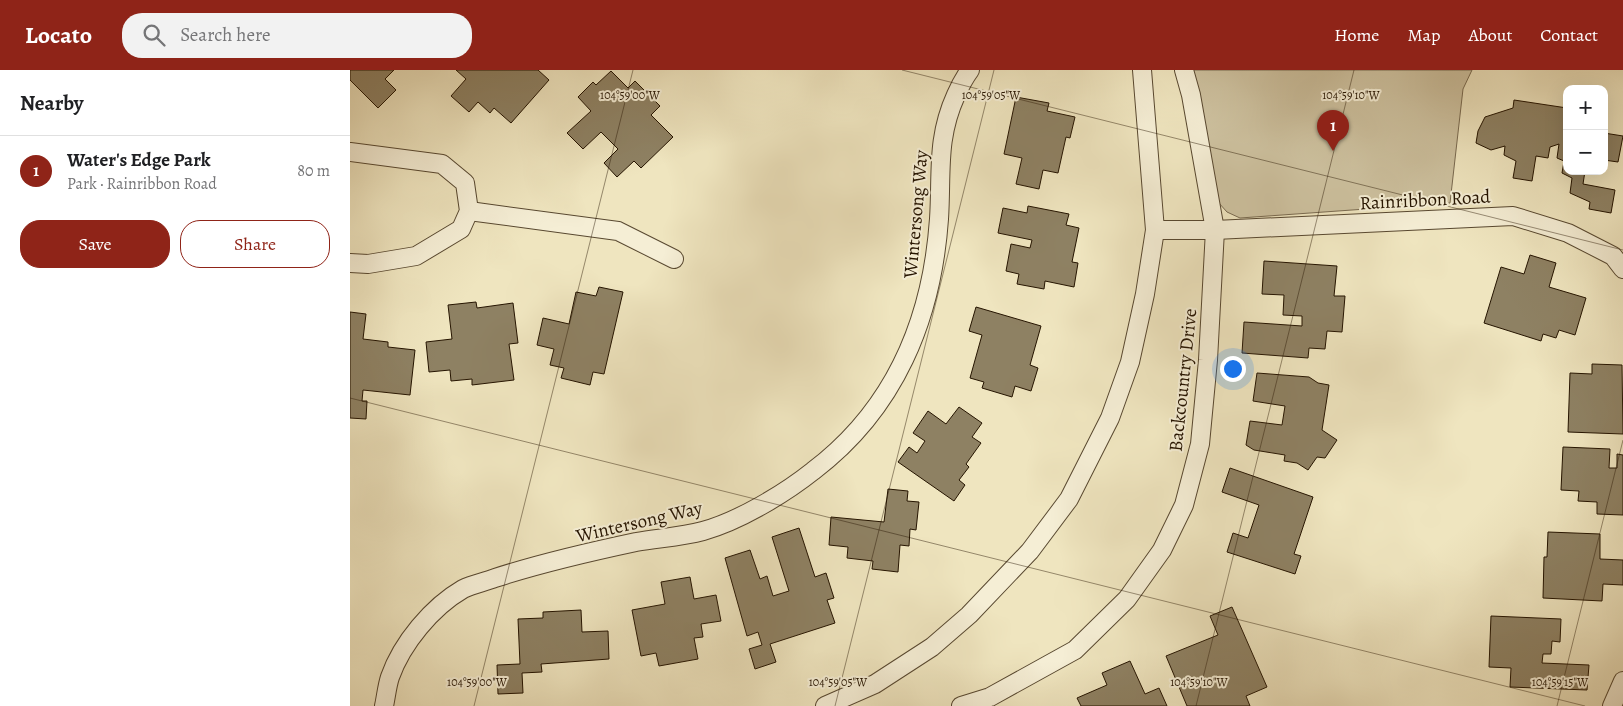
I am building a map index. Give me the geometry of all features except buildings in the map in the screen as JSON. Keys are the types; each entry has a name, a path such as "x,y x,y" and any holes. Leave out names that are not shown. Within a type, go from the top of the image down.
{"street":[{"name":"Wintersong Way","path":"384,706 390,678 408,642 436,609 464,589 537,566 636,542 704,531 751,510 805,476 856,432 898,372 916,335 932,278 946,119 965,76 970,70"},
{"path":"825,706 875,684 932,647 969,615 1030,550 1069,499 1110,418 1130,362 1145,294 1155,230 1142,70"},
{"name":"Backcountry Drive","path":"961,706 990,697 1075,650 1127,599 1162,550 1184,505 1200,444 1208,360 1215,230 1191,95 1184,70"},
{"path":"350,152 442,164 465,183 469,211 461,229 416,256 368,264 350,263"},
{"path":"469,211 618,231 674,259"},
{"name":"Rainribbon Road","path":"1155,230 1215,230 1513,216 1568,234 1613,256 1623,269"},
{"path":"1612,706 1623,681"}],"shaded area":[{"path":"1191,70 1472,70 1463,89 1450,203 1240,218 1227,212 1218,202 1202,109"}],"place":[{"name":"Water's Edge Park","path":"1333,151"}]}
